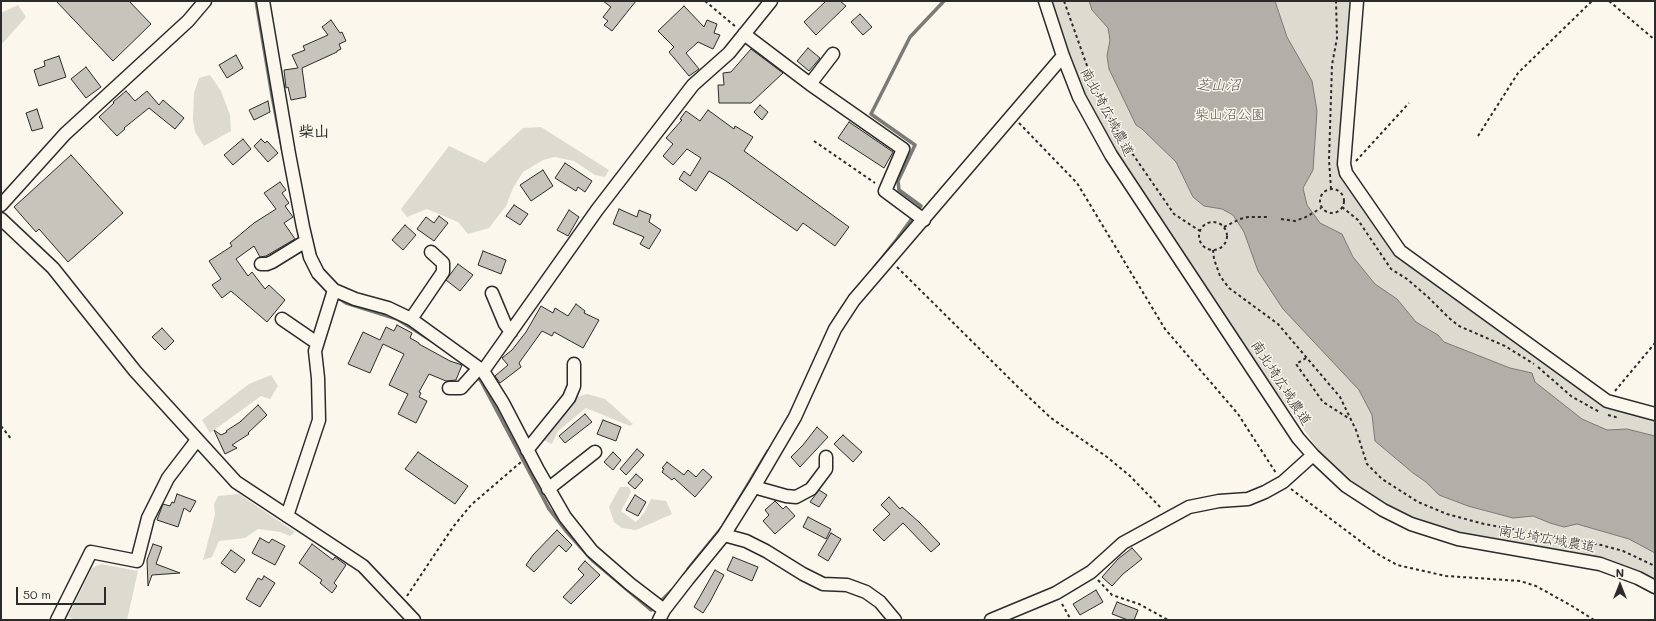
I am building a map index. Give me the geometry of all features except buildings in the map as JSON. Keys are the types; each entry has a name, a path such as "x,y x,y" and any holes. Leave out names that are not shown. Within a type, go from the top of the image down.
{"street":[{"path":"1,205 65,134 188,22 205,1"},
{"path":"263,1 288,154 310,257 318,273 334,290 355,299 388,308 411,319 481,369 503,403 564,517 592,551 630,584 661,615 724,534 754,487 795,417 835,329 854,300 1063,56"},
{"path":"449,388 461,388 481,369 511,332 597,210 693,85 729,53 771,1"},
{"name":"南北埼広域農道","path":"1045,1 1063,56 1079,97 1111,155 1298,438 1313,455 1346,486 1383,510 1411,524 1458,539 1600,564 1638,578 1655,587"},
{"path":"1357,1 1344,164 1346,173 1400,251 1607,401 1655,414"},
{"path":"744,34 810,84 903,150 885,191 924,220"},
{"path":"810,84 832,54"},
{"path":"1,219 53,268 135,371 236,482 363,566 414,620"},
{"path":"261,264 272,262 306,241"},
{"path":"411,319 443,272 443,263 431,252"},
{"path":"286,516 319,420 318,378 315,351 334,290"},
{"path":"492,293 505,324 511,332"},
{"path":"282,319 318,343"},
{"path":"528,452 569,398 574,386 574,364"},
{"path":"57,620 91,552 137,561 148,518 168,478 197,440"},
{"path":"548,489 595,452"},
{"path":"991,620 1056,593 1091,572 1123,542 1189,507 1218,501 1248,499 1265,492 1283,482 1313,455"},
{"path":"754,487 786,496 796,497 811,489 826,469 826,457"},
{"path":"724,534 746,541 766,551 803,574 823,584 847,585 866,592 880,602 895,620"}],"path":[{"path":"704,1 744,34"},
{"path":"1064,1 1097,94 1123,140 1174,214 1200,231"},
{"path":"1331,189 1330,144 1332,65 1337,38 1336,1"},
{"path":"1478,136 1518,73 1592,1"},
{"path":"1609,1 1655,40"},
{"path":"1346,173 1409,103"},
{"path":"1012,116 1077,183 1165,329 1238,414 1283,482 1376,553 1397,565 1446,576 1520,581 1536,586 1594,620"},
{"path":"814,141 885,191"},
{"path":"1331,189 1338,190 1342,194 1344,203 1339,211 1330,213 1322,208 1319,199 1324,191 1331,189"},
{"path":"1342,207 1358,220 1391,269 1412,284 1459,326 1505,346 1521,355 1537,366 1571,396 1592,408 1614,417 1621,418"},
{"path":"1281,219 1295,220 1306,217 1322,208"},
{"path":"1224,227 1248,216 1268,217"},
{"path":"1216,222 1224,227 1227,240 1222,247 1213,250 1201,244 1199,235 1200,231 1206,224 1216,222"},
{"path":"1213,250 1214,259 1220,276 1229,288 1278,324 1340,397 1351,419 1367,464 1382,479 1418,502 1447,514 1484,524 1601,545 1623,551 1655,566"},
{"path":"889,259 1051,418 1107,457 1130,476 1170,517"},
{"path":"1607,401 1655,343"},
{"path":"1306,358 1296,364 1323,402 1351,419"},
{"path":"1,426 12,440"},
{"path":"400,605 453,527 470,505 528,452"},
{"path":"1091,572 1112,595 1139,604 1168,620"},
{"path":"1056,593 1071,620"}],"green space":[{"name":"芝山沼","path":"1052,1 1353,1 1340,173 1393,249 1556,370 1655,418 1655,580 1644,574 1615,563 1594,557 1462,534 1412,517 1383,503 1358,486 1320,452 1266,377 1097,121 1077,74"},
{"path":"18,5 26,17 1,45 1,13"},
{"path":"210,75 221,91 230,115 231,131 204,146 195,132 193,119 194,93 199,78"},
{"path":"541,127 609,170 605,177 595,175 574,161 555,157 543,160 523,172 513,188 506,206 489,228 468,234 458,222 427,209 407,217 401,209 449,146 485,163 523,128"},
{"path":"271,375 278,386 270,399 261,396 210,433 202,420 249,384"},
{"path":"587,394 605,399 633,424 630,426 586,408 558,431 552,444 543,440 577,397"},
{"path":"620,487 629,487 631,492 621,511 636,522 644,513 651,499 666,501 672,514 636,530 622,528 614,522 609,507"},
{"path":"239,494 295,532 290,536 280,532 258,529 245,538 219,541 212,557 203,560 215,515 214,504 218,496"},
{"path":"101,564 138,571 127,620 76,620 68,617 92,568"}],"water":[{"name":"芝山沼","path":"1089,1 1275,1 1287,37 1312,81 1317,111 1313,170 1303,188 1307,205 1320,223 1342,234 1353,257 1375,284 1397,299 1416,322 1438,335 1444,342 1510,368 1532,373 1535,382 1582,419 1607,430 1627,429 1655,436 1655,553 1629,539 1577,524 1564,527 1533,516 1513,518 1468,506 1439,495 1426,482 1375,441 1372,415 1359,390 1283,309 1258,271 1244,232 1233,215 1222,209 1204,206 1193,197 1176,162 1136,125 1109,69 1107,56 1110,40 1108,28 1092,10"}],"waterway":[{"path":"256,1 283,152"},
{"path":"874,268 921,206 899,190 898,181 915,145 871,114 910,37 944,1"},
{"path":"337,297 346,303 397,319 432,341"},
{"path":"830,327 844,305"},
{"path":"466,365 481,381 549,509 566,531 593,561 651,610 655,607"},
{"path":"688,569 723,526 768,451"},
{"path":"659,603 672,590"}],"district":[{"name":"柴山","path":"314,132"}],"park label":[{"name":"柴山沼公園","path":"1230,115"}]}
